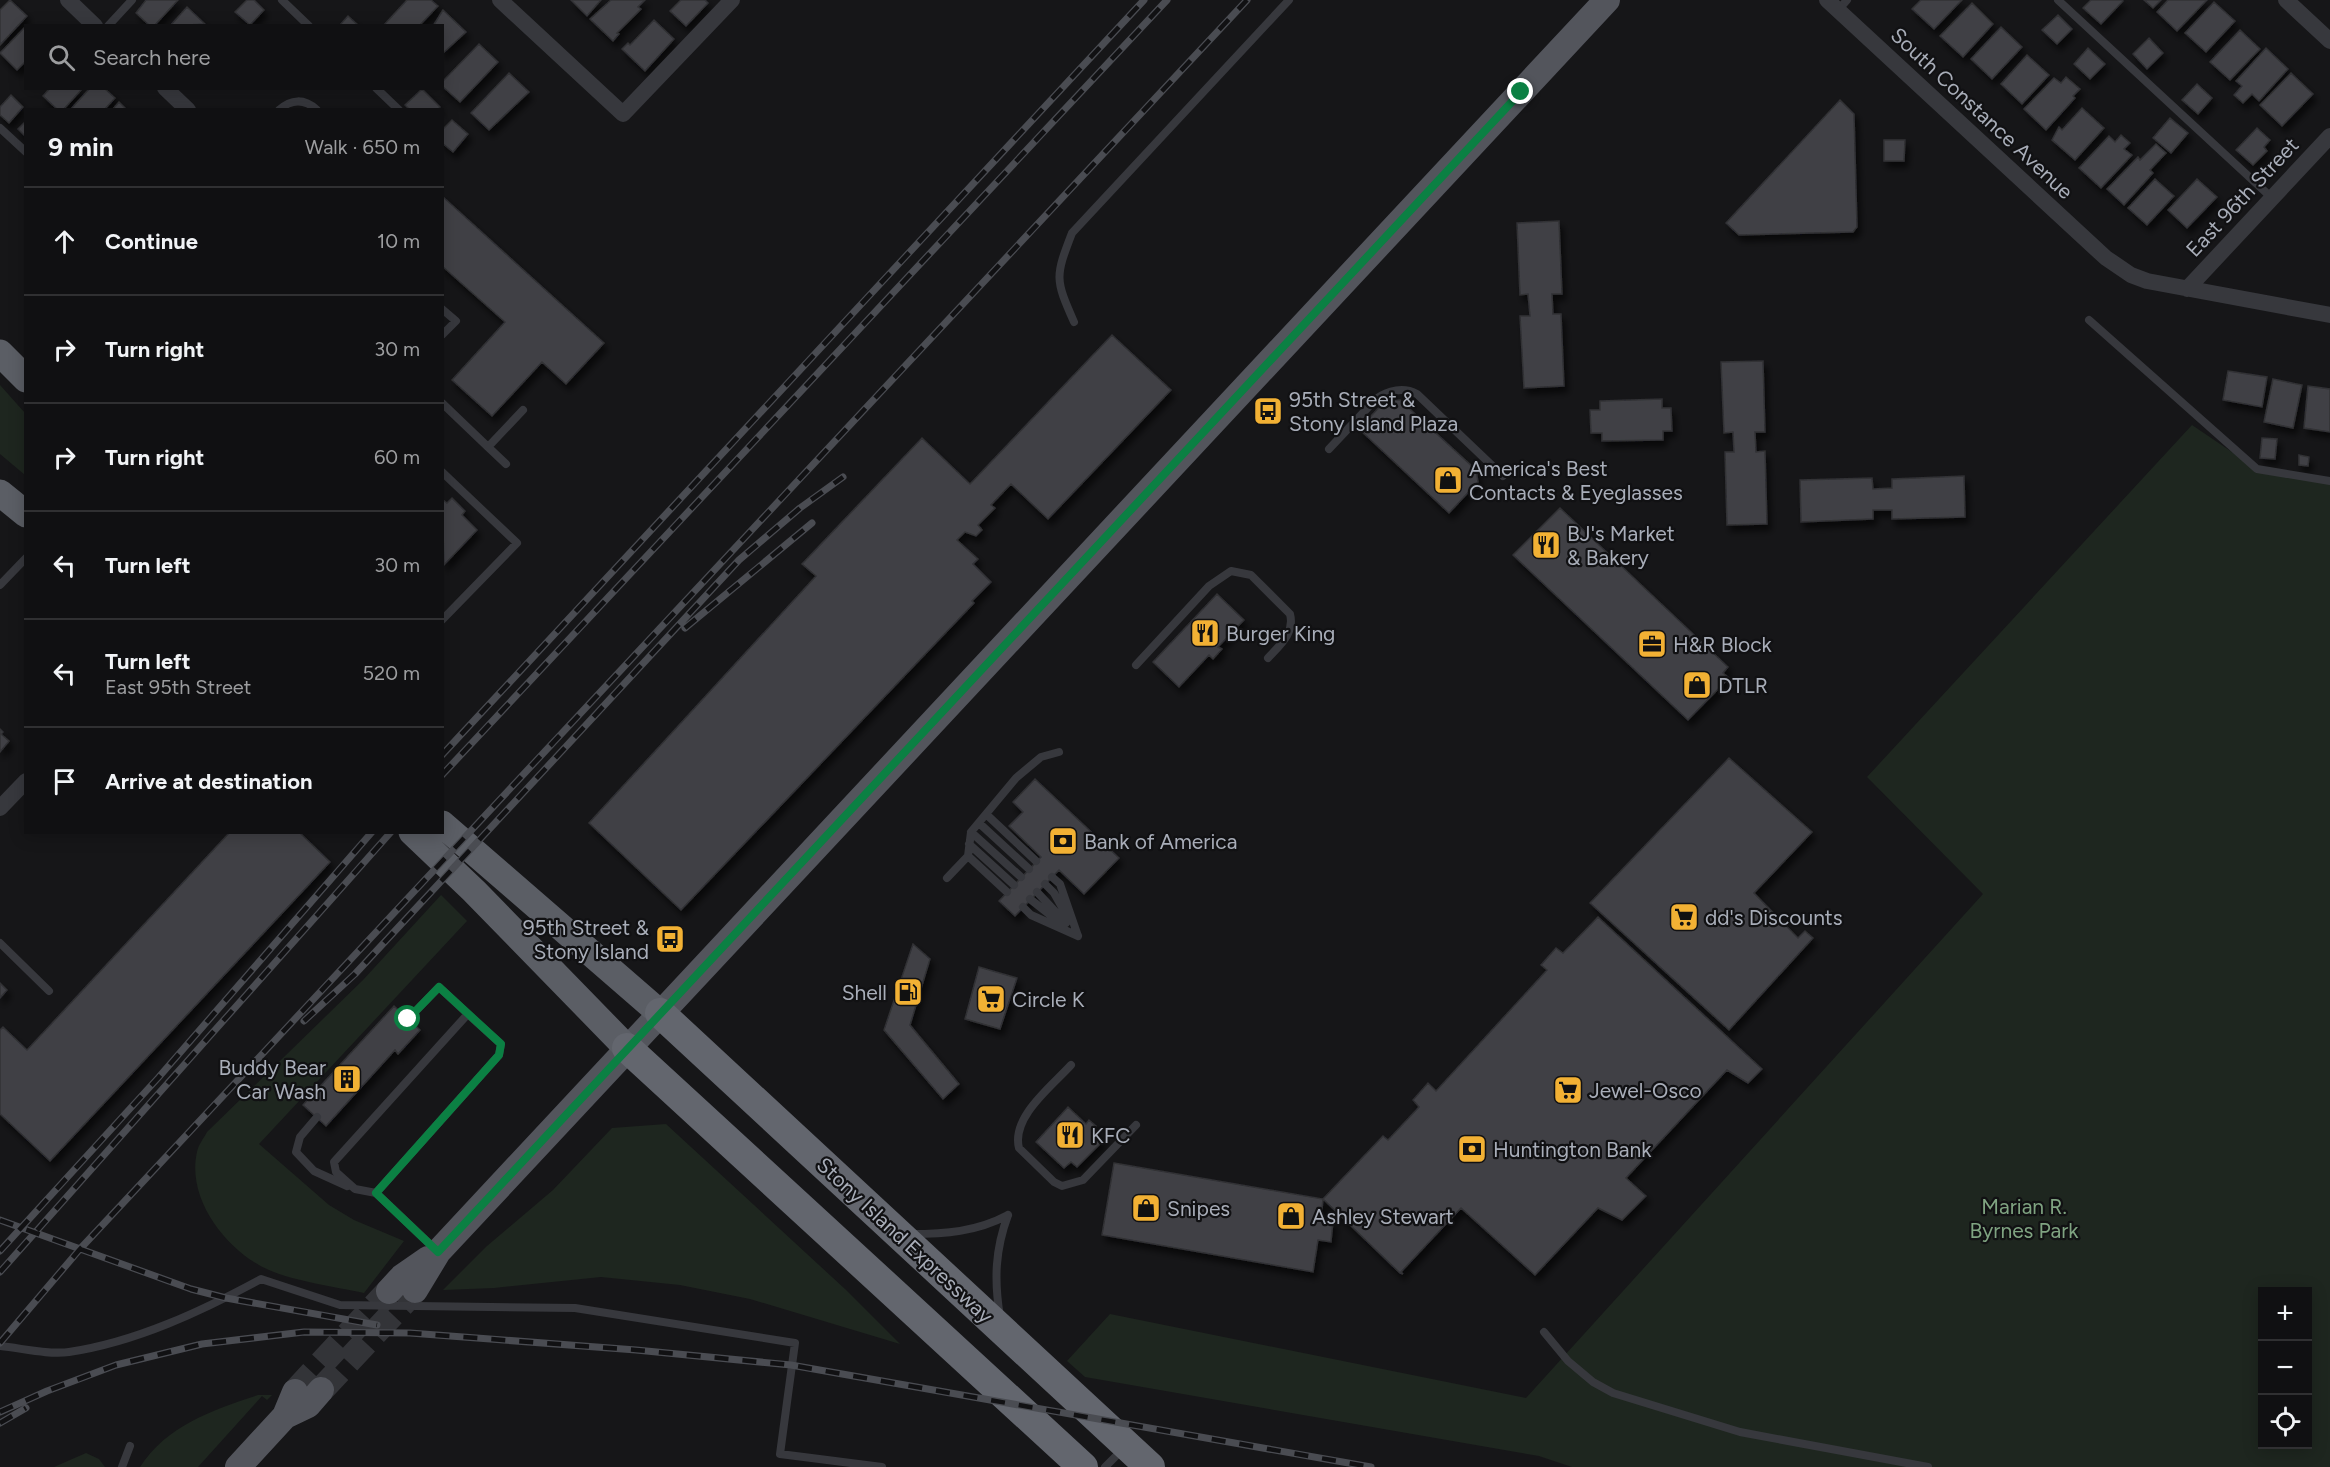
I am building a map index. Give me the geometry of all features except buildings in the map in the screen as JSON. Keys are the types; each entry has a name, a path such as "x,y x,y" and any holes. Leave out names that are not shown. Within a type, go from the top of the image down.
{"highway":[{"path":"0,353 24,376"},
{"path":"0,493 24,512"},
{"path":"444,826 660,1013"},
{"path":"414,834 474,891 627,1048 1083,1467"},
{"name":"Stony Island Expressway","path":"660,1013 1150,1467"}],"main road":[{"path":"415,1290 438,1252 1607,0"},
{"path":"389,1291 402,1277 438,1252"},
{"path":"285,1416 308,1405 321,1390"},
{"path":"238,1467 285,1416 296,1392"}],"street":[{"path":"68,0 93,24"},
{"path":"500,0 623,114 728,1"},
{"path":"2286,0 2330,41"},
{"name":"South Constance Avenue","path":"1837,3 2106,258 2131,276 2187,289 2330,315"},
{"path":"167,90 186,108"},
{"name":"East 96th Street","path":"2187,289 2330,136"},
{"path":"0,808 24,784"}],"lane":[{"path":"110,24 132,0"},
{"path":"282,0 307,24"},
{"path":"1074,322 1060,291 1058,268 1072,233 1289,0"},
{"path":"2058,0 2272,198"},
{"path":"378,90 397,108"},
{"path":"282,108 292,101 303,101 314,108"},
{"path":"0,128 24,150"},
{"path":"444,311 456,321 444,333"},
{"path":"2089,320 2257,470 2330,481"},
{"path":"1329,449 1376,399 1383,394 1405,390 1417,394 1503,476"},
{"path":"444,405 506,464"},
{"path":"488,447 523,410"},
{"path":"444,474 517,543 444,618"},
{"path":"0,585 24,560"},
{"path":"1136,665 1209,586 1231,571 1251,575 1290,614 1292,622 1290,631 1268,658"},
{"path":"947,879 968,856 971,832 986,814 1030,765 1041,757 1059,752"},
{"path":"986,814 1036,861"},
{"path":"979,823 1029,869"},
{"path":"971,832 1021,877"},
{"path":"969,844 1014,885"},
{"path":"968,856 1007,892"},
{"path":"1052,877 1060,884 1078,936"},
{"path":"1045,884 1054,893 1078,936"},
{"path":"1037,892 1078,936"},
{"path":"1030,900 1078,936"},
{"path":"1023,907 1031,915 1078,936"},
{"path":"0,943 49,991"},
{"path":"376,1193 499,1055 501,1044 439,987 408,1019"},
{"path":"355,1189 336,1172 334,1162 466,1016 470,1016"},
{"path":"1071,1065 1028,1113 1018,1131 1019,1148 1054,1182 1062,1186 1083,1179 1136,1125"},
{"path":"317,1118 300,1137 296,1152 314,1171 355,1189 376,1193 438,1252"},
{"path":"898,1234 946,1234 971,1230 988,1226 1008,1215 1000,1235 994,1283 1002,1329"},
{"path":"0,1346 67,1352 147,1331 226,1298 261,1279 340,1305 575,1308 795,1343 780,1454 882,1467"},
{"path":"1544,1332 1568,1361 1593,1382 1613,1392 1740,1432 1928,1467"},
{"path":"1105,1467 1127,1445"},
{"path":"122,1467 130,1446"}],"green space":[{"path":"0,385 24,412 24,474 0,454"},
{"name":"Marian R. Byrnes Park","path":"2192,425 2257,469 2330,483 2330,1467 1572,1467 1539,1456 1085,1377 1067,1361 1110,1314 1526,1398 1983,894 1867,777"},
{"path":"441,895 467,921 259,1144 329,1205 354,1220 404,1241 364,1293 303,1281 269,1270 239,1251 225,1237 204,1206 195,1170 199,1147 207,1132 363,980"},
{"path":"666,1124 845,1289 900,1344 750,1299 680,1285 601,1277 494,1288 443,1290 487,1246 553,1190 612,1128"},
{"path":"258,1395 272,1395 267,1400 262,1396 198,1467 140,1467 151,1452 177,1430 208,1413"},
{"path":"86,1453 99,1459 105,1467 54,1467"}],"tunnel":[{"path":"321,1390 415,1290"},
{"path":"295,1392 389,1291"}],"railway":[{"path":"444,753 1144,0"},
{"path":"444,773 1167,0"},
{"path":"0,1343 80,1249 1247,0"},
{"path":"304,1021 355,974 739,560 800,508 843,477"},
{"path":"685,628 812,523"},
{"path":"0,1251 158,1078 370,834"},
{"path":"0,1272 389,834"},
{"path":"0,1220 191,1289 226,1298 377,1325"},
{"path":"0,1412 47,1391 116,1365 202,1344 304,1332 410,1333 636,1350 791,1365 1371,1467"},
{"path":"0,1423 26,1408"}],"place":[{"name":"95th Street & Stony Island Plaza","path":"1268,411"},
{"name":"America's Best Contacts & Eyeglasses","path":"1448,480"},
{"name":"BJ's Market & Bakery","path":"1546,545"},
{"name":"Burger King","path":"1205,633"},
{"name":"H&R Block","path":"1652,644"},
{"name":"DTLR","path":"1697,685"},
{"name":"Bank of America","path":"1063,841"},
{"name":"dd's Discounts","path":"1684,917"},
{"name":"95th Street & Stony Island","path":"670,939"},
{"name":"Shell","path":"908,992"},
{"name":"Circle K","path":"991,999"},
{"name":"Buddy Bear Car Wash","path":"347,1079"},
{"name":"Jewel-Osco","path":"1568,1090"},
{"name":"KFC","path":"1070,1135"},
{"name":"Huntington Bank","path":"1472,1149"},
{"name":"Snipes","path":"1146,1208"},
{"name":"Ashley Stewart","path":"1291,1216"}],"route":[{"path":"408,1019 439,987 501,1044 499,1055 376,1193 438,1252 1521,92"}]}
